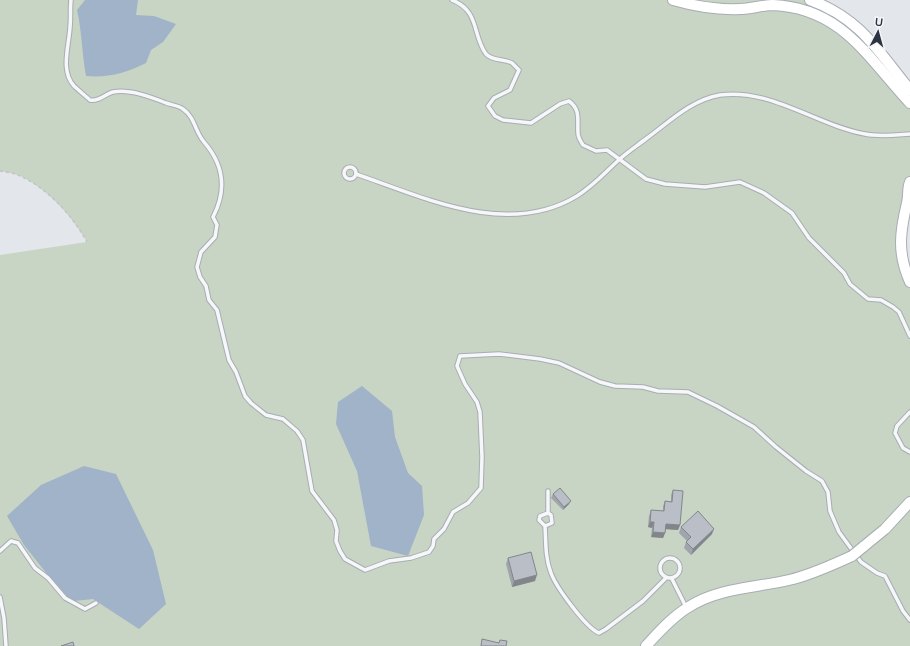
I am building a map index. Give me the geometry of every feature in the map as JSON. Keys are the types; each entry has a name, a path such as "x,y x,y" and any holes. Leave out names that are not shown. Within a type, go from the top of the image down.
{"main road":[{"path":"673,0 708,7 739,9 772,5 798,8 824,17 846,32 864,50 910,103"},
{"path":"810,0 829,7 846,17 864,33 910,90"},
{"path":"910,182 907,190 909,200 902,218 900,245 902,259 910,282"},
{"path":"646,646 658,633 687,608 729,591 790,580 814,572 852,556 885,529 910,502"}],"lane":[{"path":"71,0 70,30 66,59 70,80 74,87 89,99 96,100 113,92 129,92 156,98 183,109 192,118 194,128 215,156 220,171 222,194 213,218 217,225 215,237 201,252 197,262 200,277 206,286 209,300 217,310 229,360 236,372 245,396 266,415 283,419 291,425 303,440 312,491 334,520 337,530 336,541 345,559 365,570 389,561 411,558 429,552 433,546 434,538 444,529 452,512 468,503 480,488 482,457 480,412 478,402 459,373 457,366 460,356 480,354 526,357 559,363 591,379 615,386 643,387 658,391 688,392 723,409 754,427 806,471 822,480 828,492 830,511 839,532 861,562 877,573 885,576 903,611 910,620"},
{"path":"452,0 461,4 472,17 481,45 487,55 500,61 511,62 519,70 510,90 494,98 488,106 495,116 503,120 531,122 560,104 569,101 575,106 578,115 578,135 583,145 596,151 606,150 646,179 659,182 705,187 740,182 764,193 792,213 809,238 844,273 850,284 868,299 881,300 899,312 910,336"},
{"path":"356,174 444,204 484,213 510,215 537,212 558,206 595,184 620,159 690,106 719,96 735,94 752,96 790,106 824,121 866,135 910,134"},
{"path":"910,412 897,426 894,433 903,448 910,452"},
{"path":"545,526 552,523 551,515 548,513 548,491"},
{"path":"548,513 540,516 539,520 545,526 546,554 551,573 585,623 592,630 599,633 606,629 643,601 666,578"},
{"path":"0,551 11,541 18,543 35,568 48,578 65,598 85,609 96,603"},
{"path":"671,558 677,560 680,565 680,571 677,576 672,579 666,578 661,574 661,563 665,559 671,558"},
{"path":"672,579 687,608"},
{"path":"0,597 4,618 6,646"}],"path":[{"path":"0,171 18,175 46,192 76,224 87,242"}],"green space":[{"path":"0,0 810,0 846,17 910,90 910,199 902,218 910,282 910,646 0,646 0,255 87,242 74,222 49,195 39,187 18,175 0,171"}],"water":[{"path":"85,0 138,0 136,15 154,16 176,24 163,42 151,50 146,63 131,70 117,74 86,76 77,10"},
{"path":"362,386 392,411 395,437 408,473 422,486 424,515 408,556 371,546 357,471 336,424 338,402"},
{"path":"84,466 116,474 153,550 166,604 139,629 93,599 74,601 67,599 24,545 7,516 41,485"}],"building":[{"path":"560,488 571,501 564,507 553,494"},
{"path":"673,490 683,491 680,525 666,524 665,533 653,532 654,522 650,522 651,510 664,511 665,501 672,502"},
{"path":"698,511 714,529 693,549 686,542 691,537 681,527"},
{"path":"531,552 537,575 514,581 508,558"},
{"path":"482,639 499,643 500,640 507,641 506,646 481,646"},
{"path":"73,642 74,646 61,646"}]}
